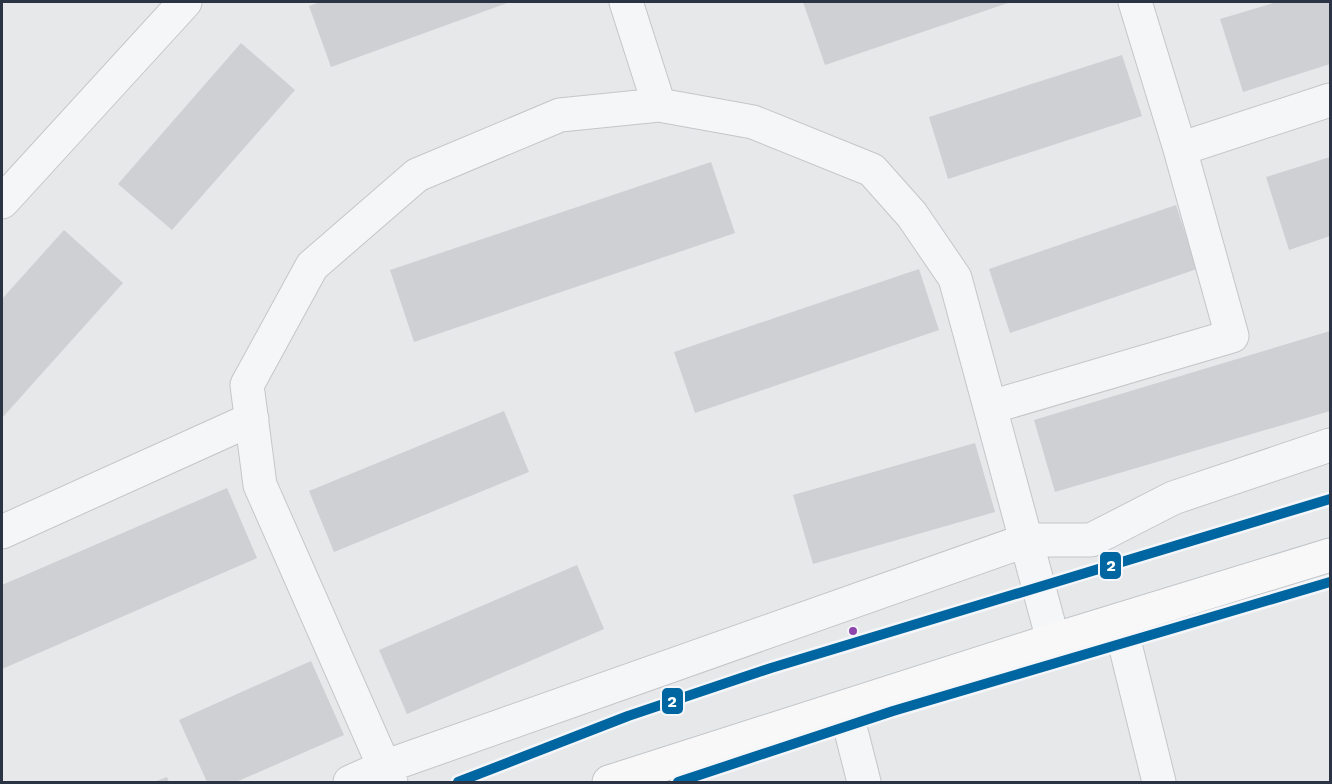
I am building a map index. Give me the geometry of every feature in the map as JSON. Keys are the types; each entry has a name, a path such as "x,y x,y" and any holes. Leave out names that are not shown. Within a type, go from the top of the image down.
{"main road":[{"path":"609,783 1053,640 1330,555"}],"street":[{"path":"2,202 185,2"},
{"path":"626,2 659,105"},
{"path":"992,407 1232,336 1180,149 1135,2"},
{"path":"1180,149 1330,100"},
{"path":"388,775 260,485 247,385 312,266 417,175 560,116 659,105 753,123 872,170 912,215 955,278 992,407 1053,640"},
{"path":"2,532 252,419"},
{"path":"350,783 388,775 1027,540 1091,540 1173,498 1330,445"},
{"path":"1119,620 1159,783"},
{"path":"845,707 864,783"}],"building":[{"path":"320,2 510,2 331,67 309,6"},
{"path":"803,2 1011,2 825,65"},
{"path":"1277,2 1330,2 1330,64 1243,92 1220,19"},
{"path":"241,43 295,90 172,230 118,184"},
{"path":"1122,55 1142,116 948,179 929,117"},
{"path":"1330,157 1330,236 1289,250 1266,177"},
{"path":"711,162 735,233 414,342 390,270"},
{"path":"1176,205 1197,269 1010,333 989,269"},
{"path":"64,230 123,283 2,418 2,299"},
{"path":"919,269 939,330 695,413 674,352"},
{"path":"1330,331 1330,411 1055,492 1034,420"},
{"path":"504,411 529,472 334,552 309,491"},
{"path":"975,443 995,512 813,564 793,495"},
{"path":"227,488 257,558 2,669 2,585"},
{"path":"577,565 604,629 407,714 379,650"},
{"path":"311,661 344,735 236,782 207,782 179,720"},
{"path":"167,777 169,782 154,782"}],"transit line":[{"name":"2","path":"458,782 628,716 771,668 1330,499"},
{"name":"2","path":"678,782 893,711 1330,582"}]}
